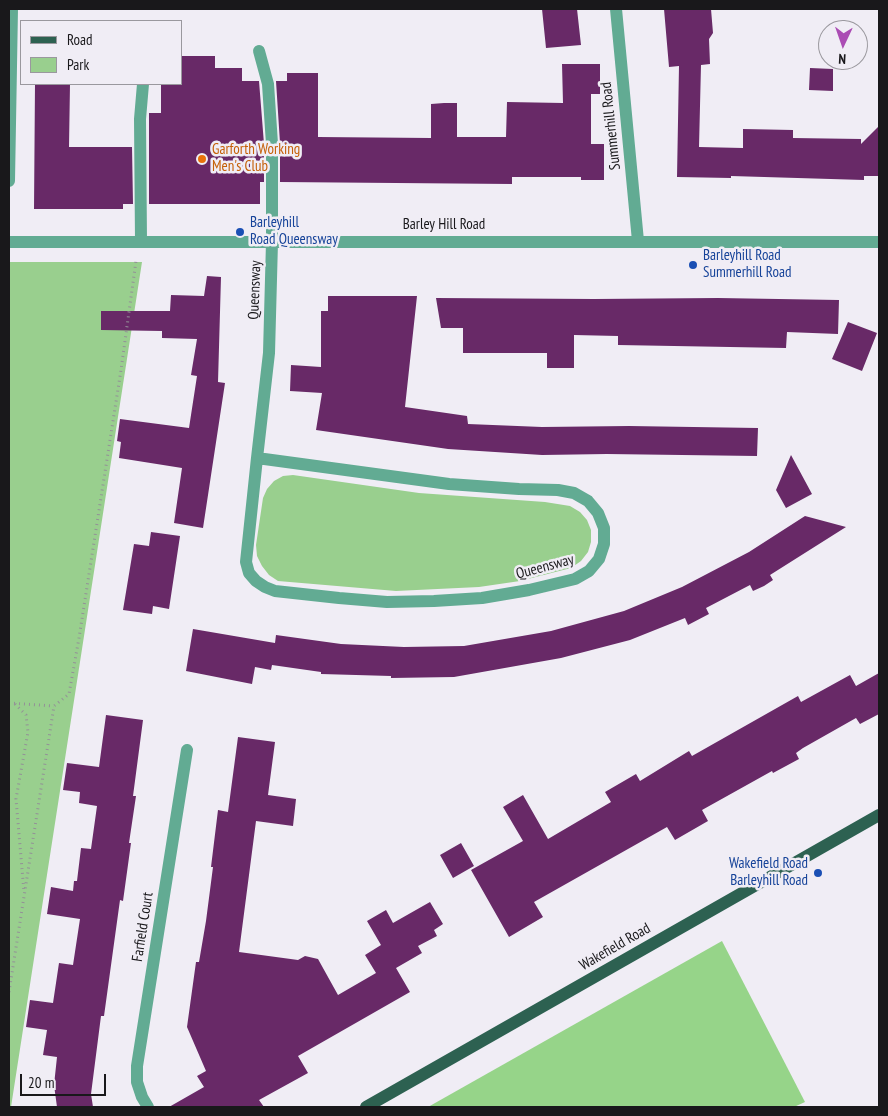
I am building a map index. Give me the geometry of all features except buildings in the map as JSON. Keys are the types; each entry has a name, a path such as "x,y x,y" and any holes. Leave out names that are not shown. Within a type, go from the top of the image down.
{"main road":[{"name":"Wakefield Road","path":"366,1107 879,815"}],"street":[{"path":"9,181 12,9"},
{"name":"Summerhill Road","path":"616,9 638,241"},
{"name":"Queensway","path":"257,458 449,484 558,490 574,493 588,501 598,513 604,528 604,544 599,559 589,571 575,579 482,598 387,602 339,598 275,591 264,587 249,573 246,562 257,458 269,353 272,242 272,144 268,84 259,51"},
{"path":"141,241 140,119 143,85"},
{"name":"Barley Hill Road","path":"9,242 879,242"},
{"name":"Farfield Court","path":"148,1107 137,1082 137,1066 187,750"}],"path":[{"path":"9,703 54,706 69,694 121,370 136,262 141,241"},
{"path":"15,704 26,715 28,732 16,799 24,897"},
{"path":"9,992 54,706"}],"green space":[{"path":"9,262 142,262 11,1107 9,1107"},
{"path":"293,475 419,493 545,502 570,506 580,512 587,520 591,530 591,542 588,552 581,561 571,568 520,581 479,587 396,591 278,581 269,575 262,566 257,556 256,545 263,498 267,489 274,481 283,476"},
{"path":"722,941 805,1102 794,1107 428,1107"}],"place":[{"name":"Garforth Working Men's Club","path":"202,159"},
{"name":"Barleyhill Road Queensway","path":"240,232"},
{"name":"Barleyhill Road Summerhill Road","path":"693,265"},
{"name":"Wakefield Road Barleyhill Road","path":"818,873"}]}
